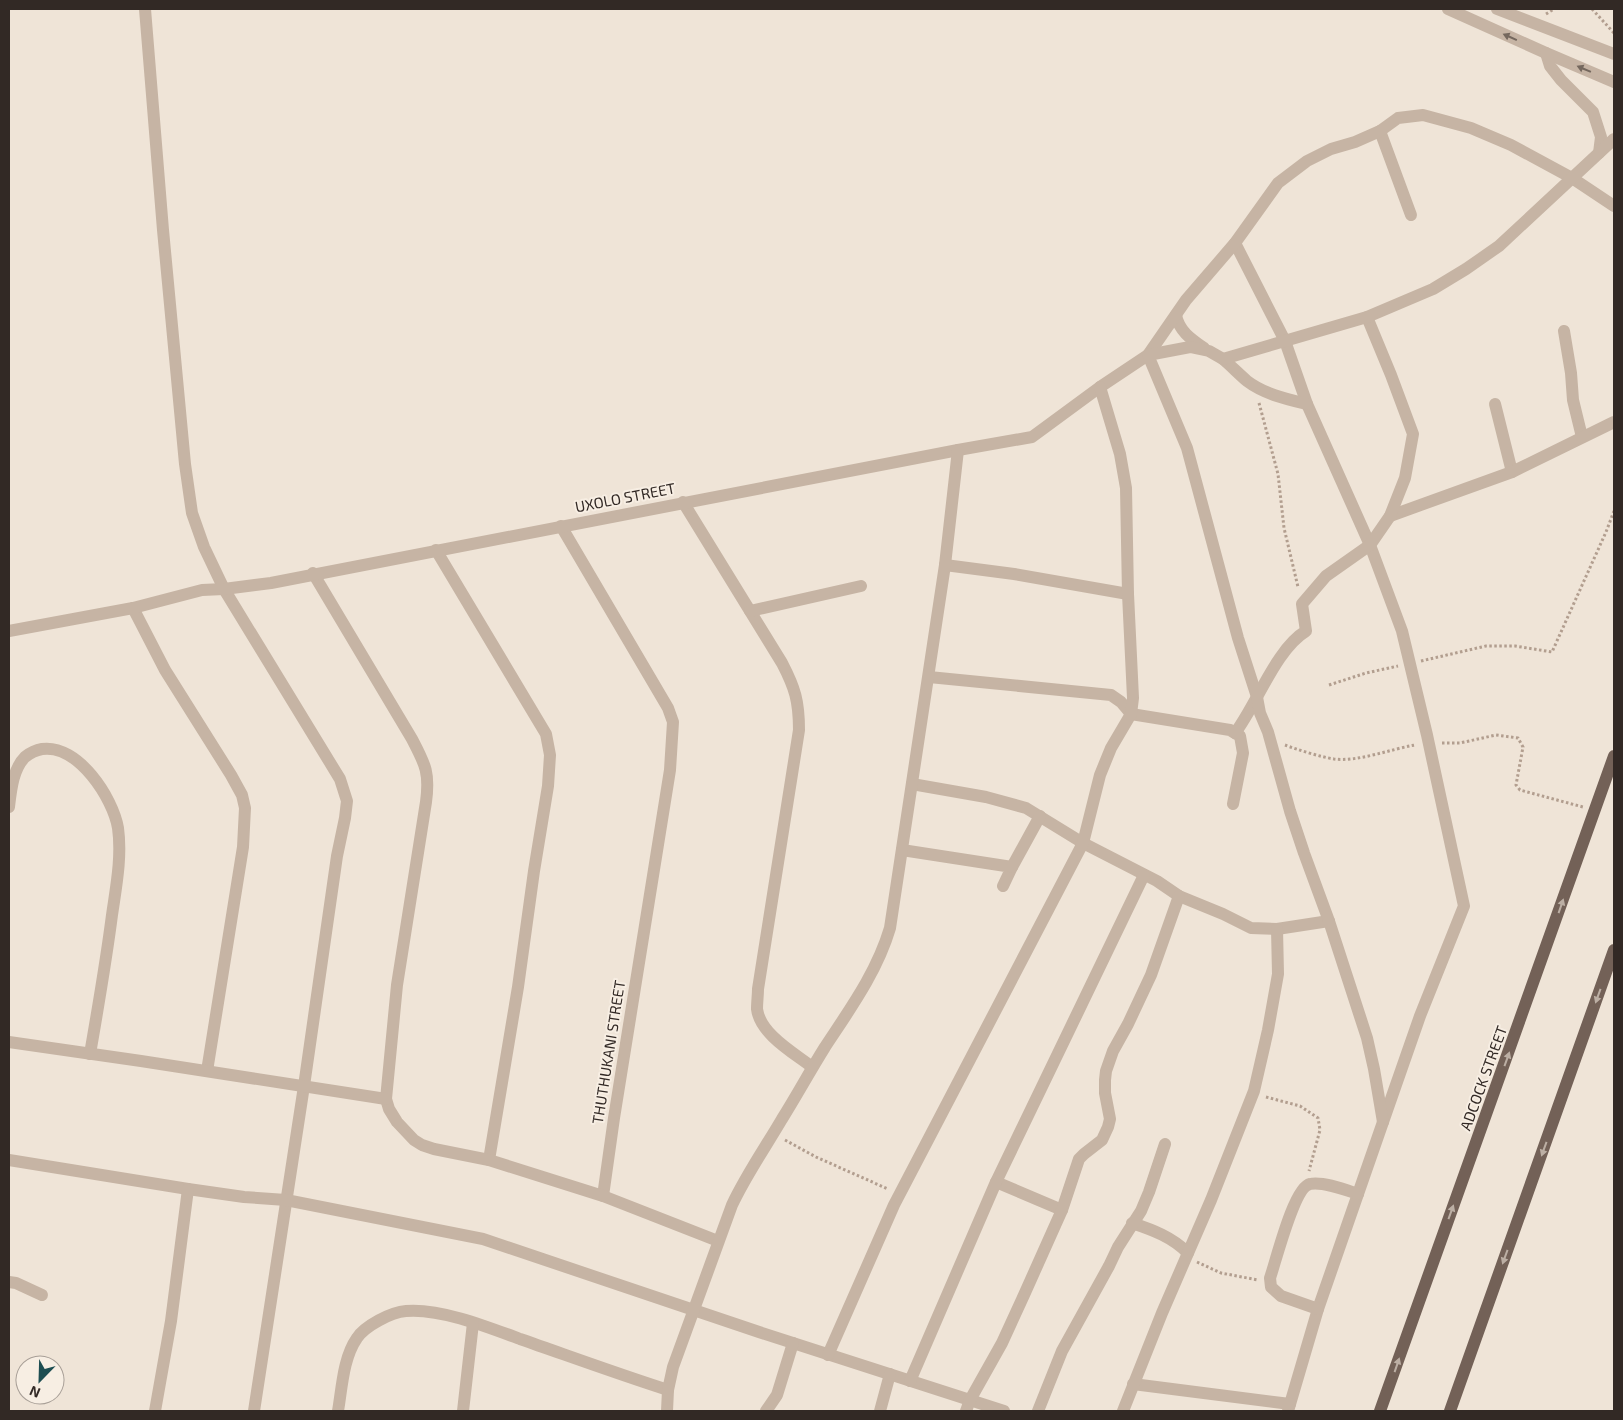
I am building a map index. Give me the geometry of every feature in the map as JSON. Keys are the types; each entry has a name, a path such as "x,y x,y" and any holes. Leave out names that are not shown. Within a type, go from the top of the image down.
{"main road":[{"name":"ADCOCK STREET","path":"1380,1411 1614,756"},
{"path":"1450,1411 1614,950"}],"street":[{"path":"145,9 163,230 192,513 204,547 224,589 340,779 347,801 337,856 254,1411"},
{"path":"1448,9 1614,82"},
{"path":"1497,9 1614,54"},
{"path":"1546,53 1550,66 1592,112 1601,137 1599,153"},
{"path":"1148,355 1186,300 1235,243 1278,183 1307,161 1332,149 1355,142 1380,131 1398,118 1422,115 1471,128 1511,145 1572,178 1614,206"},
{"path":"1380,131 1411,215"},
{"path":"1223,359 1367,317 1433,289 1499,246 1614,139"},
{"path":"1133,1384 1289,1408 1318,1309 1383,1122 1420,1016 1464,906 1402,631 1370,545 1306,404 1285,341 1235,243"},
{"path":"1176,315 1178,325 1190,339 1223,359 1254,385 1281,398 1306,404"},
{"path":"1235,733 1246,719 1257,697 1288,647 1298,636 1306,631 1302,604 1326,576 1370,545 1390,516 1405,478 1413,434 1367,317"},
{"path":"1564,331 1571,373 1573,400 1582,437"},
{"path":"828,1355 900,1195 1084,843 1100,775 1111,748 1131,714 1133,698 1128,594 1126,488 1120,454 1100,386 1148,355 1190,347 1209,351"},
{"path":"1148,355 1188,448 1238,638 1257,697 1260,713 1270,740 1290,811 1329,921 1367,1038 1383,1122"},
{"name":"UXOLO STREET","path":"9,631 133,608 202,590 224,589 271,582 1032,437 1100,386"},
{"path":"1495,404 1512,472"},
{"path":"1390,516 1512,472 1614,422"},
{"path":"667,1411 668,1390 673,1367 718,1241 741,1186 774,1134 812,1067 852,1006 880,957 890,928 945,565 958,450"},
{"path":"683,502 793,685 799,710 799,730 758,989 757,1008 764,1027 772,1036 812,1067"},
{"name":"THUTHUKANI STREET","path":"561,526 668,708 673,722 670,770 603,1196"},
{"path":"436,550 546,734 550,755 548,786 518,987 489,1160"},
{"path":"945,565 1014,574 1128,594"},
{"path":"313,574 412,739 428,773 426,802 397,985 386,1099 389,1110 397,1122 414,1140 422,1145 489,1160 603,1196 718,1241"},
{"path":"750,611 861,586"},
{"path":"133,608 165,670 231,775 242,795 245,808 243,847 207,1071"},
{"path":"929,676 1111,695 1121,702 1131,714 1230,730 1240,736 1243,753 1233,804"},
{"path":"9,807 12,785 22,762 34,751 51,749 76,758 87,769 101,788 115,817 119,836 119,858 107,953 90,1054"},
{"path":"912,784 986,797 1026,808 1084,843 1180,896 1224,914 1251,928 1277,929 1329,921"},
{"path":"1003,886 1040,816"},
{"path":"902,850 1012,867"},
{"path":"910,1381 996,1182 1144,875"},
{"path":"968,1406 1002,1342 1062,1210 1079,1159 1102,1140 1108,1127 1110,1119 1105,1093 1106,1071 1151,975 1180,896"},
{"path":"1123,1411 1211,1200 1252,1094 1268,1030 1278,974 1277,929"},
{"path":"9,1042 386,1099"},
{"path":"1038,1411 1062,1351 1118,1247 1141,1211 1165,1144"},
{"path":"9,1160 188,1189 244,1197 286,1200 482,1239 890,1374 968,1406 1004,1411"},
{"path":"996,1182 1062,1210"},
{"path":"1318,1309 1281,1296 1274,1290 1270,1282 1294,1204 1302,1188 1310,1184 1327,1185 1358,1194"},
{"path":"155,1411 171,1321 188,1189"},
{"path":"1132,1223 1156,1231 1188,1253"},
{"path":"9,1282 16,1283 42,1295"},
{"path":"338,1411 350,1350 358,1336 376,1322 398,1313 418,1311 435,1313 473,1323 668,1390"},
{"path":"463,1411 473,1323"},
{"path":"766,1411 777,1395 793,1343"},
{"path":"880,1411 890,1374"}],"path":[{"path":"1592,9 1614,33"},
{"path":"1254,385 1278,474 1284,528 1302,604"},
{"path":"1329,685 1366,673 1486,646 1515,646 1552,652 1614,511"},
{"path":"1270,740 1335,759 1367,756 1397,748 1460,742 1496,734 1518,738 1523,747 1516,785 1520,790 1594,811"},
{"path":"1252,1094 1300,1106 1318,1118 1320,1130 1308,1173 1310,1184"},
{"path":"774,1134 816,1157 900,1195"},
{"path":"1188,1253 1198,1263 1222,1273 1270,1282"}]}
